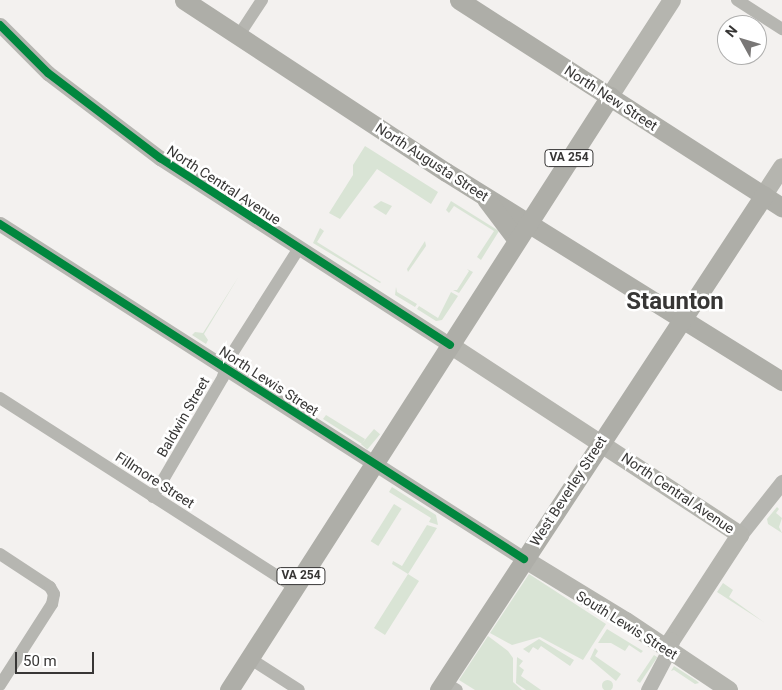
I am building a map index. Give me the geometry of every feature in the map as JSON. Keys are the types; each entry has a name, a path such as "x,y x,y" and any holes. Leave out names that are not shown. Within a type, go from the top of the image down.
{"main road":[{"name":"North Augusta Street","path":"184,0 484,196 529,221 782,381"},
{"name":"North New Street","path":"460,0 782,207"},
{"name":"VA 254","path":"228,690 672,0"},
{"path":"764,195 782,167"},
{"name":"West Beverley Street","path":"447,687 524,560 600,442 764,195"},
{"path":"484,196 517,240"},
{"name":"North Central Avenue","path":"450,346 740,535"},
{"path":"669,650 671,640 740,535"},
{"name":"South Lewis Street","path":"524,560 669,650 729,690"}],"street":[{"path":"239,35 262,0"},
{"path":"737,0 782,29"},
{"name":"North Central Avenue","path":"0,25 41,68 96,111 174,167 450,346"},
{"name":"North Lewis Street","path":"0,224 524,560"},
{"name":"Baldwin Street","path":"153,497 224,378 226,368 298,248"},
{"name":"Fillmore Street","path":"0,398 294,587"},
{"path":"740,535 782,482"},
{"path":"0,554 50,587 54,594 52,604 0,685"},
{"path":"648,690 669,650"},
{"path":"249,658 299,690"}],"green space":[{"path":"365,146 438,192 431,204 377,169 340,219 329,213 353,175 353,165"},
{"path":"381,201 392,206 386,215 373,207"},
{"path":"451,201 499,231 481,260 477,257 494,231 454,206 449,213 446,210"},
{"path":"320,228 324,231 317,242 381,282 313,243"},
{"path":"425,241 426,246 408,272 407,269"},
{"path":"467,269 473,272 459,293 453,290 457,290 469,271"},
{"path":"239,276 204,334 208,340 206,344 192,335 195,332 203,333"},
{"path":"396,287 397,292 417,304 415,307 395,295"},
{"path":"451,292 458,296 442,320 436,321 417,309 419,306 438,318"},
{"path":"326,415 365,439 362,444 323,419"},
{"path":"374,429 380,434 367,449 361,444"},
{"path":"392,487 436,515 438,525 429,522 431,518 389,492"},
{"path":"394,504 402,509 378,546 371,541"},
{"path":"777,507 779,509 776,513 782,518 779,527 782,533 768,524 767,519"},
{"path":"427,525 437,528 408,574 392,564 393,561 402,566"},
{"path":"408,574 419,581 385,635 374,628"},
{"path":"529,574 606,624 583,660 540,637 512,645 490,633"},
{"path":"723,583 733,590 729,597 765,623 717,592"},
{"path":"607,629 643,651 641,653 629,645 625,651 611,643 598,643"},
{"path":"488,636 508,651 513,658 513,682 522,690 475,690 459,680"},
{"path":"539,639 574,660 570,666 541,646 538,650 533,647 529,653 523,649"},
{"path":"595,648 598,651 595,656 621,674 616,681 590,659"},
{"path":"654,655 657,657 640,683 637,681"},
{"path":"517,657 523,661 519,666 524,670 521,676 541,690 526,690 516,683"},
{"path":"674,666 699,683 695,684 674,670 671,671"},
{"path":"607,679 613,685 607,691 601,685"}],"cycle path":[{"path":"0,25 48,73 160,158 450,345"},
{"path":"0,224 524,559"}],"district":[{"name":"Staunton","path":"675,302"}]}
